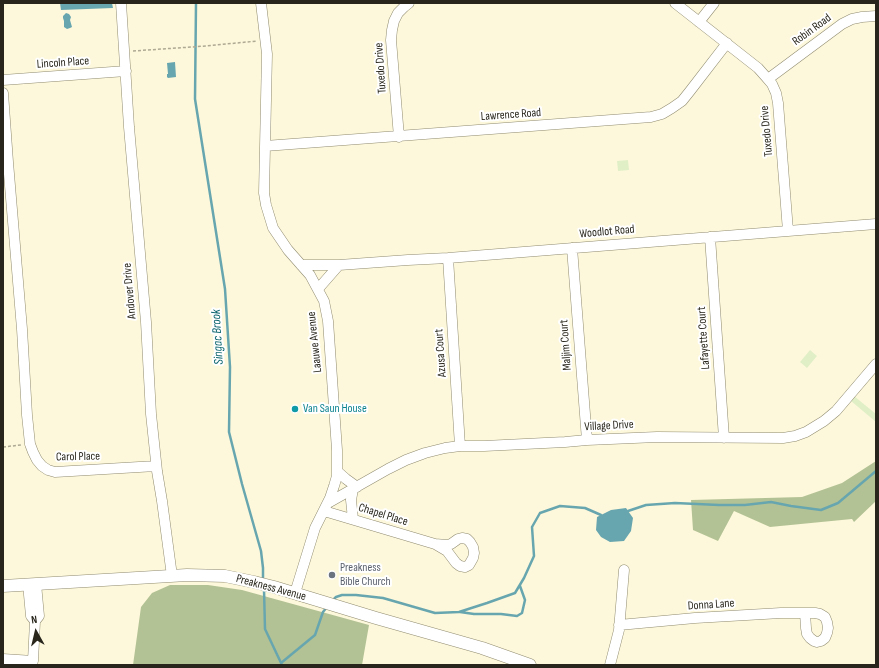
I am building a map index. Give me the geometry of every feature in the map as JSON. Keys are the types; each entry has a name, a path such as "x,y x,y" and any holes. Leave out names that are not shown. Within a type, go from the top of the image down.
{"main road":[{"name":"Preakness Avenue","path":"3,586 187,575 225,576 264,584 295,593 330,605 482,648 530,665"}],"street":[{"name":"Andover Drive","path":"121,3 129,127 146,322 151,414 156,466 172,576"},
{"name":"Laauwe Avenue","path":"261,3 267,54 264,193 268,216 273,228 279,238 310,275 324,301 328,321 337,450 337,471 334,486 326,507 315,528 295,593"},
{"name":"Tuxedo Drive","path":"400,137 391,40 394,21 398,13 409,3"},
{"name":"Tuxedo Drive","path":"675,3 758,68 768,79 776,93 788,232"},
{"path":"699,22 714,3"},
{"name":"Robin Road","path":"768,79 842,24 852,19 876,16"},
{"name":"Lawrence Road","path":"265,146 651,118 662,114 682,101 727,43"},
{"name":"Lincoln Place","path":"3,80 126,71"},
{"name":"Carol Place","path":"3,93 30,444 33,452 42,466 55,472 156,466"},
{"name":"Woodlot Road","path":"301,265 339,265 448,258 876,224"},
{"name":"Lafayette Court","path":"710,237 724,438"},
{"name":"Maljim Court","path":"572,248 587,440"},
{"name":"Azusa Court","path":"448,258 460,446"},
{"path":"318,289 339,265"},
{"name":"Village Drive","path":"326,507 355,488 406,460 445,448 460,446 657,437 783,438 795,436 810,430 836,411 876,364"},
{"path":"337,471 355,488 351,500 354,519"},
{"name":"Chapel Place","path":"326,507 354,519 435,544"},
{"path":"610,665 619,625 624,570"},
{"path":"3,659 33,661 35,621 31,616 32,584"},
{"name":"Donna Lane","path":"619,625 695,618 781,613 788,613 801,613 808,613 815,613 825,617 827,622 827,633 825,638 821,641 814,641 807,634 805,620 805,613"}],"path":[{"path":"129,51 260,41"},
{"path":"3,447 30,444"}],"green space":[{"path":"628,160 629,170 618,171 617,161"},
{"path":"810,350 817,356 807,368 800,362"},
{"path":"854,396 876,414 876,422 851,401"},
{"path":"876,461 876,501 854,522 852,519 770,527 734,511 718,541 693,530 691,500 802,497 842,483"},
{"path":"170,585 208,585 242,590 369,625 362,665 133,665 141,607 152,593"}],"water":[{"path":"60,3 112,3 113,8 61,10"},
{"path":"66,13 71,17 70,20 72,27 67,29 64,27 63,18"},
{"path":"175,62 176,77 168,78 167,63"},
{"path":"626,508 633,518 631,531 624,541 610,542 601,537 596,530 597,517 611,510"}],"waterway":[{"name":"Singac Brook","path":"196,3 195,99 225,289 230,367 229,432 261,551 263,580"},
{"path":"628,511 646,505 675,503 745,505 771,502 821,510 838,503 876,471"},
{"path":"333,600 342,595 356,595 383,598 435,613 459,612 515,593 534,556 532,527 540,513 560,506 585,508 601,515"},
{"path":"460,612 517,616 522,613 525,600 520,586"},
{"name":"Singac Brook","path":"264,589 265,629 282,665"},
{"path":"281,663 315,635 323,612 327,607"}],"place":[{"name":"Van Saun House","path":"295,409"},
{"name":"Preakness Bible Church","path":"332,575"}]}
